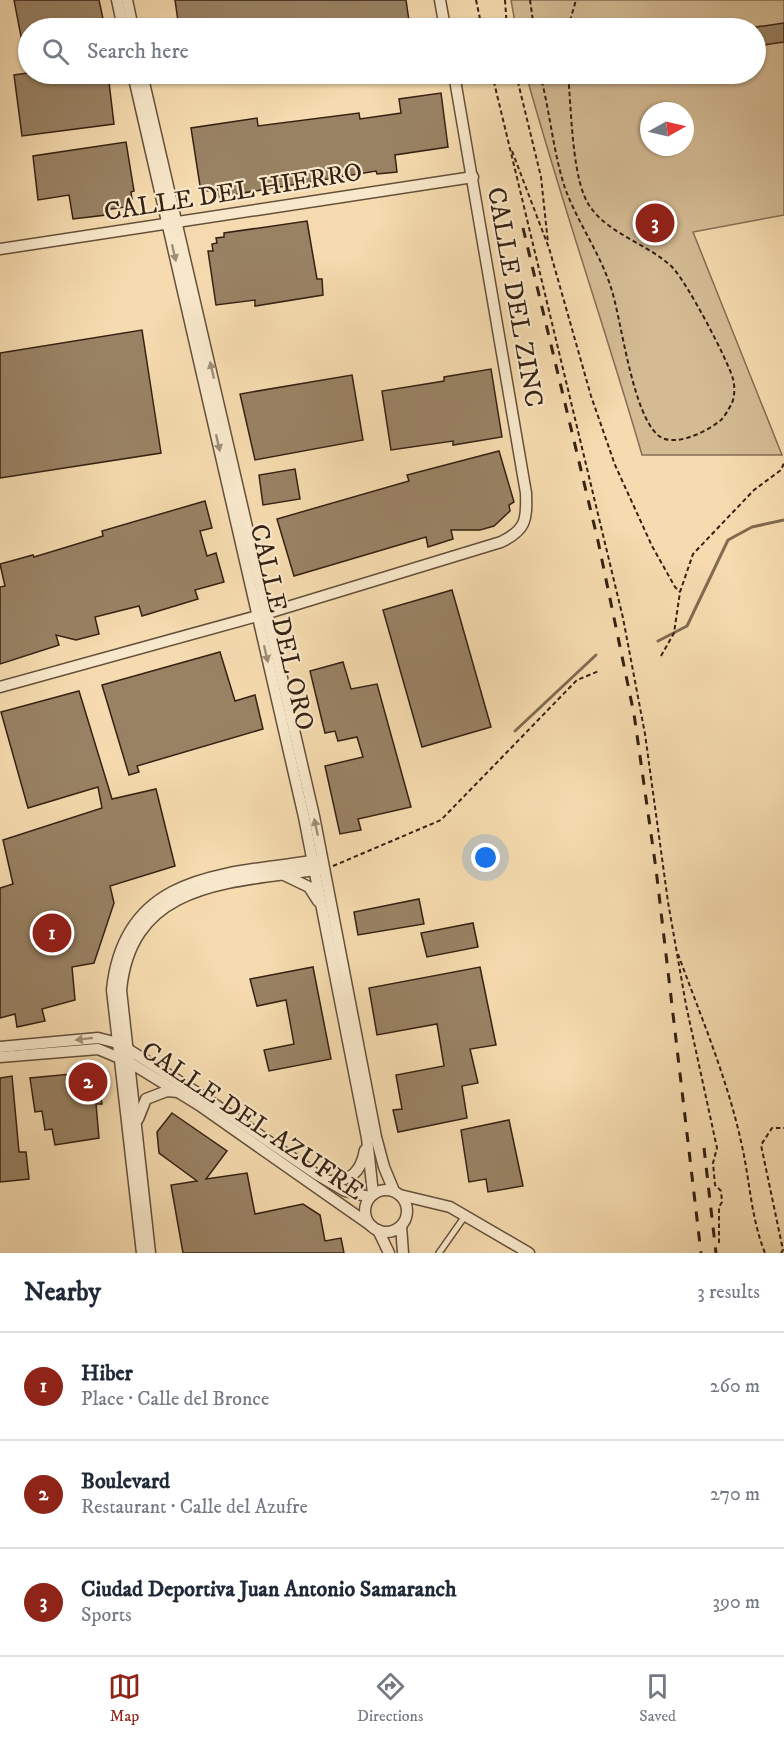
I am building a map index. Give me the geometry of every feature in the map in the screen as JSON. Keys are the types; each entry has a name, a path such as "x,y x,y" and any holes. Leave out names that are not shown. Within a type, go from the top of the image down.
{"street":[{"path":"117,0 121,18"},
{"path":"127,0 131,18"},
{"path":"440,0 443,18"},
{"name":"CALLE DEL ORO","path":"136,84 173,223"},
{"name":"CALLE DEL ORO","path":"144,84 173,223 319,864 376,1137 384,1167 397,1193"},
{"name":"CALLE DEL ZINC","path":"262,614 501,542 522,528 527,512 526,493 456,84"},
{"name":"CALLE DEL HIERRO","path":"0,249 473,177"},
{"path":"0,687 262,614"},
{"path":"142,1253 124,1060 121,990 124,965 132,944 145,924 162,907 182,896 203,889 284,875 319,864"},
{"path":"123,1045 111,990 114,963 123,939 156,900 178,887 200,880 319,864"},
{"name":"CALLE DEL ORO","path":"319,864 322,907 367,1138 371,1196"},
{"path":"284,875 309,887 322,907"},
{"name":"CALLE DEL AZUFRE","path":"0,1047 98,1038 123,1045 328,1181 345,1191 371,1196"},
{"name":"CALLE DEL AZUFRE","path":"0,1057 98,1049 124,1060 179,1092 375,1229"},
{"path":"124,1060 137,1134 150,1253"},
{"path":"137,1134 138,1113 146,1099 167,1091 179,1092"},
{"path":"328,1181 342,1181 355,1175 363,1163 367,1138"},
{"path":"389,1253 365,1209 371,1196 383,1190 450,1207 529,1253"},
{"path":"397,1193 407,1211"},
{"path":"403,1253 401,1226 407,1211 426,1201"},
{"path":"375,1229 390,1232 401,1226"}],"lane":[{"path":"440,1253 465,1216"}],"path":[{"path":"477,0 480,18"},
{"path":"505,0 506,18"},
{"path":"530,0 533,18"},
{"path":"571,18 576,0"},
{"path":"494,84 623,618 645,734 676,947 717,1148 713,1163 715,1185 721,1191 722,1202 719,1207 719,1243"},
{"path":"518,84 541,177 549,248"},
{"path":"543,84 564,186 577,220 599,256 612,290 639,399 648,423 659,436 672,441 693,435 722,419 734,400 734,381 725,357 675,270 653,250 597,218 584,194 574,142 569,84"},
{"path":"508,140 549,248 591,396 615,465 652,546 680,592"},
{"path":"661,656 674,633 680,592 693,554 754,490 781,470 784,462"},
{"path":"319,864 343,863 441,820 577,680 599,671"},
{"path":"676,947 724,1078 742,1146 755,1228 765,1253"},
{"path":"781,1253 783,1250 761,1145 772,1128 784,1128"}],"shaded area":[{"path":"511,0 784,0 784,215 693,232 782,455 642,455 529,84 766,84 766,18 514,18"}],"building":[{"path":"14,0 99,0 103,18 18,18 18,21"},
{"path":"175,0 406,0 409,18 178,18"},
{"path":"784,23 784,42 766,45 766,26"},
{"path":"18,74 18,84 109,84 114,124 22,136 14,75"},
{"path":"441,93 448,147 395,155 397,172 377,174 376,171 219,197 217,189 201,192 191,128 257,118 258,126 359,113 360,119 401,113 399,99"},
{"path":"126,142 134,191 131,192 132,199 125,207 104,210 106,215 73,219 69,195 38,200 33,156"},
{"path":"307,221 317,279 322,279 323,295 255,306 255,300 216,305 208,251 213,251 212,244 217,243 216,238 224,237 224,233"},
{"path":"142,330 161,453 0,478 0,353"},
{"path":"491,369 502,437 453,445 453,441 391,450 382,391 444,381 444,377"},
{"path":"352,375 363,440 255,460 240,394"},
{"path":"499,451 514,502 509,505 510,511 494,526 480,530 451,530 453,539 428,547 426,537 294,576 277,519 409,481 407,475"},
{"path":"295,469 300,499 263,505 259,475"},
{"path":"205,501 212,528 200,531 207,556 216,553 224,582 195,590 198,599 142,616 139,606 95,617 99,634 76,640 56,635 59,645 0,664 0,587 5,586 0,564 33,555 34,557 103,536 102,531"},
{"path":"452,590 491,727 422,747 383,610"},
{"path":"220,652 235,701 255,695 263,729 137,766 139,772 129,775 102,685"},
{"path":"343,662 351,689 377,684 411,807 358,819 361,830 340,834 325,766 363,757 357,737 338,741 335,731 325,733 310,671"},
{"path":"79,691 112,799 156,789 175,866 110,886 114,903 94,963 72,967 75,1000 42,1009 45,1021 17,1027 15,1014 0,1018 0,888 13,884 3,840 102,808 98,787 28,808 1,712"},
{"path":"419,899 424,924 358,935 354,912"},
{"path":"473,923 478,947 427,957 421,933"},
{"path":"313,967 331,1059 269,1071 264,1050 294,1044 286,1000 257,1006 250,979"},
{"path":"480,967 496,1045 470,1049 478,1083 462,1086 467,1118 398,1132 393,1110 402,1109 396,1075 444,1066 437,1024 377,1035 369,988"},
{"path":"82,1073 84,1090 99,1086 102,1104 96,1104 99,1138 55,1145 52,1129 45,1130 42,1111 35,1112 30,1078"},
{"path":"12,1076 19,1152 26,1152 29,1179 0,1182 0,1078"},
{"path":"172,1113 227,1151 206,1179 247,1173 255,1214 303,1204 320,1215 325,1241 341,1238 344,1253 183,1253 171,1185 197,1181 159,1153 157,1132"},
{"path":"509,1120 523,1186 488,1192 486,1179 469,1182 461,1130"}],"waterway":[{"path":"658,641 687,626 728,540 752,527 784,520"},
{"path":"515,731 596,655"}],"railway":[{"path":"523,228 598,541 634,714 656,869 701,1253"},
{"path":"704,1148 716,1253"}],"place":[{"name":"Ciudad Deportiva Juan Antonio Samaranch","path":"655,223"},
{"name":"Hiber","path":"52,933"},
{"name":"Boulevard","path":"88,1082"}]}
